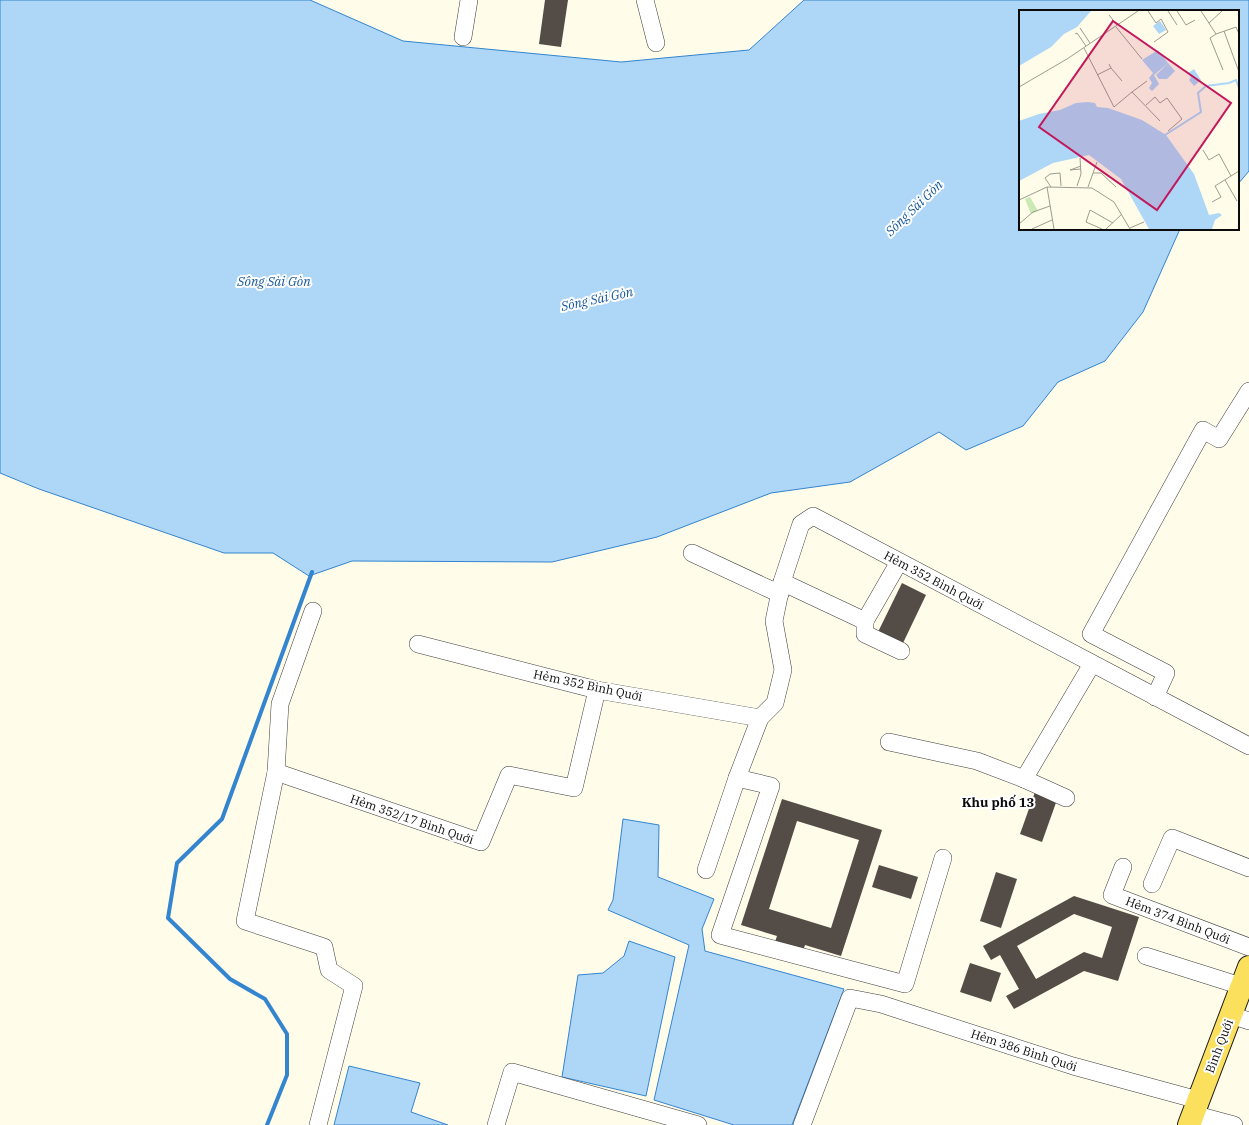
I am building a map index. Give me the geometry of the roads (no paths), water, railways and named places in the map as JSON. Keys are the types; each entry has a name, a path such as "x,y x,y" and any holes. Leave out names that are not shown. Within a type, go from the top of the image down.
{"main road":[{"name":"Bình Quới","path":"1193,1113 1240,1018 1245,976"}],"street":[{"path":"464,37 469,0"},
{"path":"645,0 656,43"},
{"path":"1155,697 1166,673 1091,634 1203,430 1219,439 1249,390"},
{"name":"Hẻm 352 Bình Quới","path":"706,870 737,778 760,718 775,702 783,670 774,621 781,588 801,524 813,516 1249,746"},
{"path":"692,553 865,621"},
{"path":"899,562 865,621 865,634 901,651"},
{"path":"313,611 280,704 276,772 245,922 324,947 329,970 354,986 318,1125"},
{"name":"Hẻm 352 Bình Quới","path":"418,644 597,690 760,718"},
{"path":"1024,779 1092,664"},
{"name":"Hẻm 352/17 Bình Quới","path":"276,772 481,842 509,775 574,788 597,690"},
{"path":"889,742 977,761 1024,779 1066,798"},
{"path":"737,778 771,786 720,935 905,984 943,858"},
{"path":"1152,884 1172,838 1249,868"},
{"name":"Hẻm 374 Bình Quới","path":"1123,867 1112,895 1249,947"},
{"path":"1146,956 1245,976"},
{"name":"Hẻm 386 Bình Quới","path":"802,1125 850,998 881,1004 1073,1066 1193,1113 1234,1125"},
{"path":"496,1125 512,1072 698,1125"}],"water":[{"name":"Sông Sài Gòn","path":"0,0 310,0 403,41 621,62 749,50 804,0 1249,0 1249,171 1239,183 1239,10 1019,10 1019,230 1180,230 1143,312 1105,361 1058,382 1023,426 966,450 939,432 850,482 771,493 657,537 552,562 352,561 309,576 273,553 224,553 39,489 0,473"},
{"path":"623,819 659,825 658,877 714,899 702,929 705,951 844,989 792,1125 734,1125 654,1100 689,945 608,910 613,900"},
{"path":"629,941 675,957 646,1096 562,1077 578,975 603,973 624,956"},
{"path":"349,1066 420,1083 411,1112 448,1125 334,1125"}],"waterway":[{"path":"267,1125 287,1075 287,1034 265,999 230,979 168,918 177,863 222,819 312,572"}],"district":[{"name":"Khu phố 13","path":"998,802"}]}
